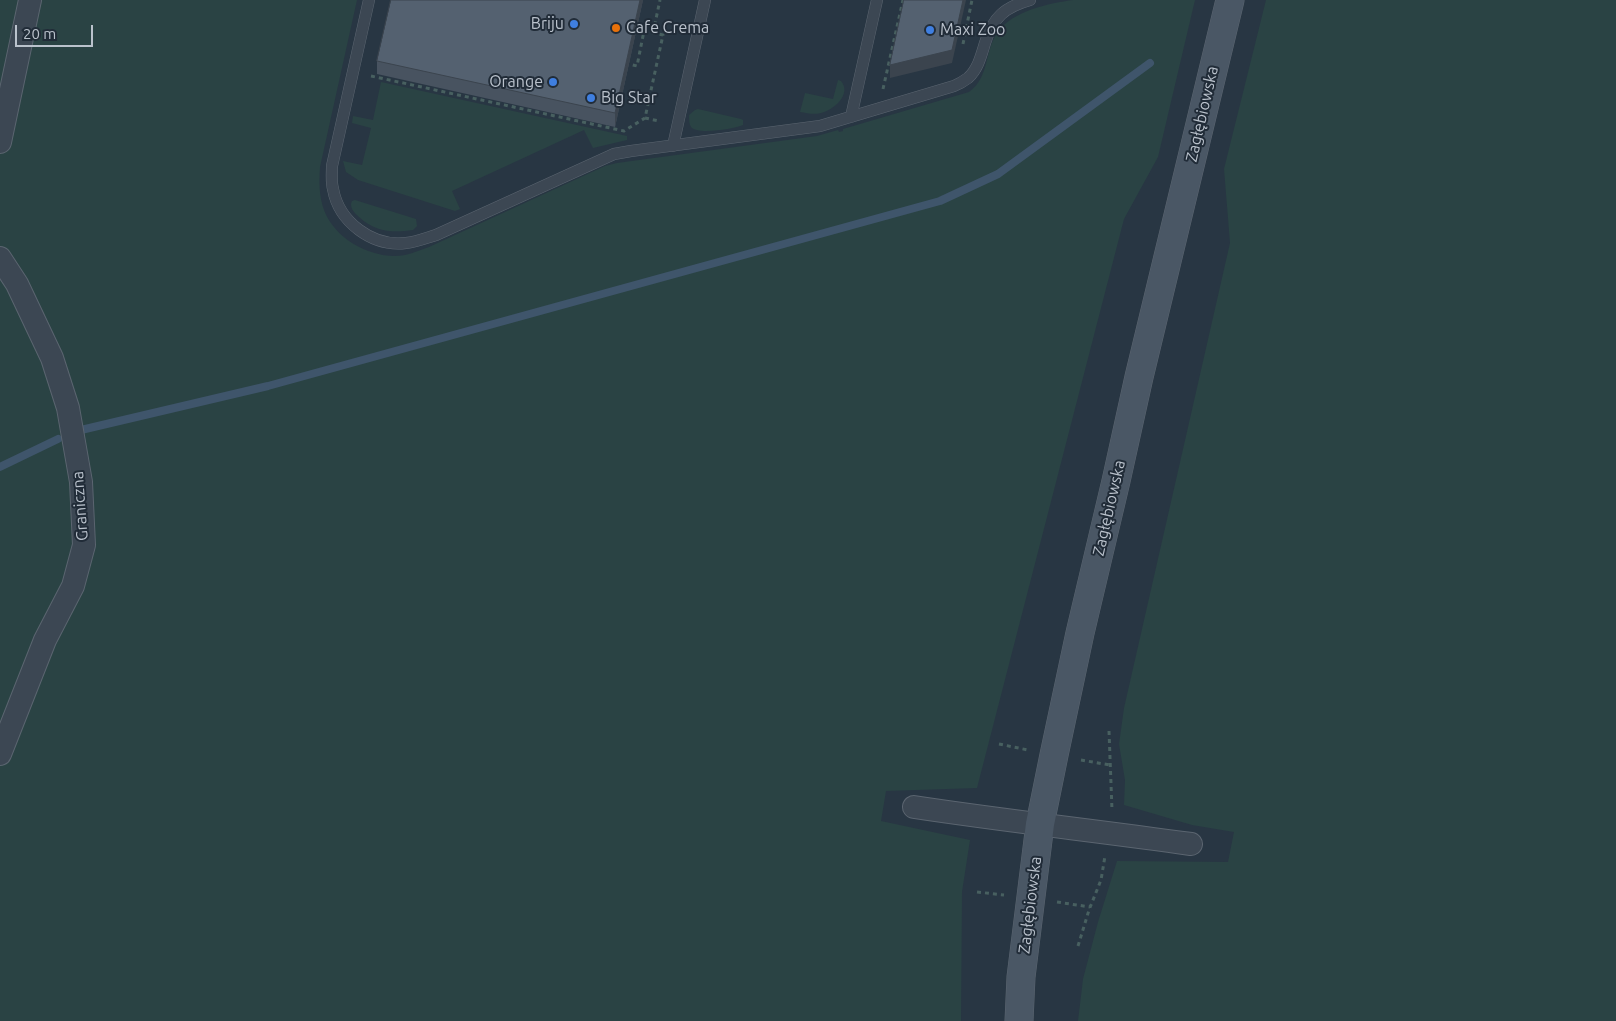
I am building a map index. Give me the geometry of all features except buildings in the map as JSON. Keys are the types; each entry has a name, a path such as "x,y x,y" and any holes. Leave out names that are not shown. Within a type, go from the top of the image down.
{"main road":[{"name":"Zagłębiowska","path":"1019,1021 1021,977 1040,824 1080,633 1141,368 1230,0"}],"street":[{"path":"0,142 30,0"},
{"name":"Graniczna","path":"0,258 17,284 52,358 68,408 81,482 84,545 73,586 45,640 0,754"},
{"path":"914,807 1191,844"}],"lane":[{"path":"369,0 332,166 332,188 339,206 351,224 367,236 381,241 406,243 436,236 614,154 820,126 954,86 967,78 975,69 995,20 1015,4 1030,0"},
{"path":"673,146 705,0"},
{"path":"851,117 877,0"}],"path":[{"path":"653,33 660,0"},
{"path":"891,89 882,91 903,0"},
{"path":"961,51 972,0"},
{"path":"369,75 624,131 645,118 663,35 644,31 637,66 629,64"}],"green space":[{"path":"0,0 357,0 320,167 320,194 322,205 329,220 343,236 362,249 373,253 399,256 429,247 605,166 817,136 838,130 839,132 843,131 843,129 969,92 976,86 984,71 991,47 998,32 1012,19 1032,9 1073,0 1195,0 1158,157 1124,219 977,788 886,791 881,821 970,840 962,892 961,1021 0,1021"},
{"path":"1266,0 1616,0 1616,1021 1078,1021 1083,979 1117,861 1228,862 1234,832 1192,825 1124,805 1125,780 1119,744 1124,708 1230,243 1224,169"},
{"path":"838,80 844,86 844,91 843,96 836,105 818,114 800,112 805,93 833,99"},
{"path":"381,82 627,136 627,140 593,148 584,130 452,191 460,209 455,211 358,180 346,172 343,161 362,165 371,128 352,123 353,116 373,120"},
{"path":"698,109 741,119 743,120 743,125 700,131 691,127 689,121 689,115"},
{"path":"355,200 416,219 417,226 413,230 391,231 371,226 359,217 352,208 352,201"}],"waterway":[{"path":"81,430 268,386 940,201 998,174 1150,63"},
{"path":"0,467 58,439"}],"place":[{"name":"Briju","path":"574,24"},
{"name":"Cafe Crema","path":"616,28"},
{"name":"Maxi Zoo","path":"930,30"},
{"name":"Orange","path":"553,82"},
{"name":"Big Star","path":"591,98"}]}
